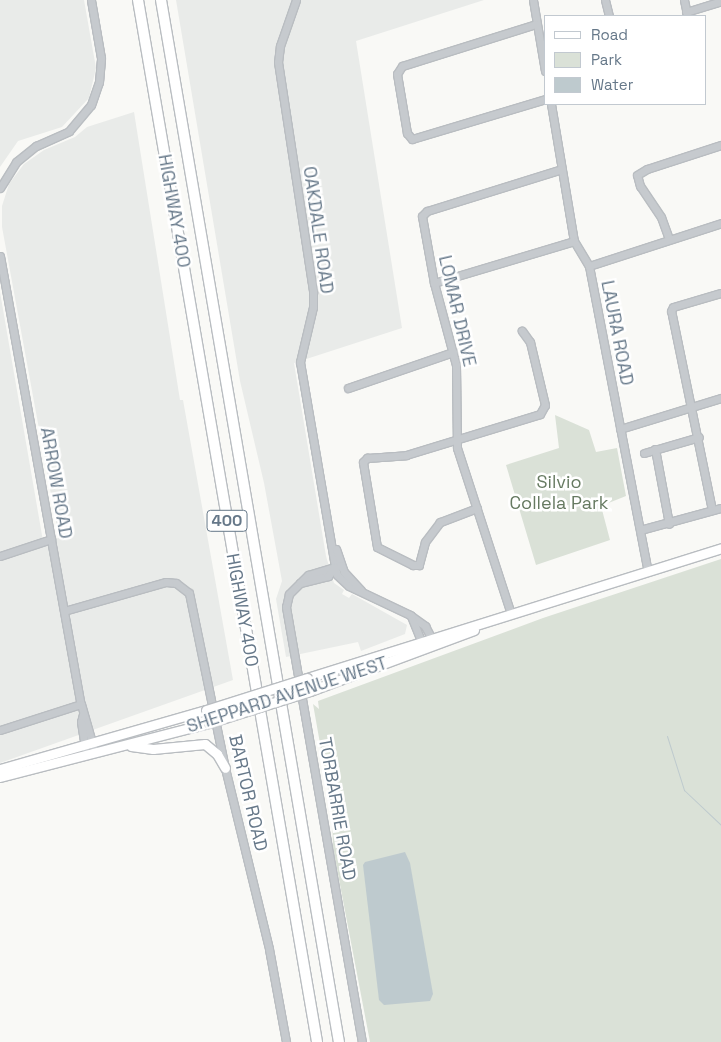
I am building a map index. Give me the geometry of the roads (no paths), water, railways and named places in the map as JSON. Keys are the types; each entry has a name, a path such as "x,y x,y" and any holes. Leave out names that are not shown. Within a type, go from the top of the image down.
{"highway":[{"name":"HIGHWAY 400","path":"138,0 317,1042"},
{"name":"HIGHWAY 400","path":"161,0 339,1042"}],"main road":[{"name":"SHEPPARD AVENUE WEST","path":"0,777 208,723 310,691 511,614 721,548"},
{"name":"SHEPPARD AVENUE WEST","path":"0,769 206,710 420,640 431,644"},
{"path":"123,746 153,749 202,744 212,748 225,768"}],"street":[{"path":"0,188 16,162 36,146 77,125 94,100 101,58 91,0"},
{"name":"OAKDALE ROAD","path":"296,0 280,46 278,62 313,292 313,307 300,362 338,566"},
{"path":"533,0 544,65"},
{"path":"605,0 609,15"},
{"path":"684,0 687,14 721,1"},
{"path":"536,24 402,66 397,74 407,133 412,139 544,99"},
{"name":"LAURA ROAD","path":"551,105 574,241 589,266 648,571"},
{"path":"668,239 661,217 640,186 637,176 647,169 721,145"},
{"name":"LOMAR DRIVE","path":"511,614 458,448 453,352 434,283 422,220 423,213 562,169"},
{"path":"589,266 668,239 721,224"},
{"path":"434,283 574,241"},
{"name":"ARROW ROAD","path":"0,256 90,754"},
{"path":"712,510 693,407 671,311 673,307 721,293"},
{"path":"477,508 440,522 425,542 417,566 378,547 363,462 367,458 406,455 458,436 540,414 544,409 530,342 522,331"},
{"path":"348,388 453,352"},
{"path":"620,429 721,398"},
{"path":"644,453 699,437"},
{"path":"655,449 668,524"},
{"path":"640,530 668,524 721,508"},
{"path":"0,556 50,539"},
{"path":"338,566 364,594 410,615 424,626 431,644"},
{"name":"TORBARRIE ROAD","path":"338,566 308,575 289,594 286,607 362,1042"},
{"name":"BARTOR ROAD","path":"64,611 159,584 176,583 184,587 193,600 225,768 269,950 286,1042"},
{"path":"410,615 420,640"},
{"path":"0,730 81,704"}],"water":[{"path":"405,852 410,863 433,994 430,1001 384,1005 379,1000 363,865 365,862"}],"waterway":[{"path":"667,736 684,790 721,825"}],"park label":[{"name":"Silvio Collela Park","path":"559,493"}]}
